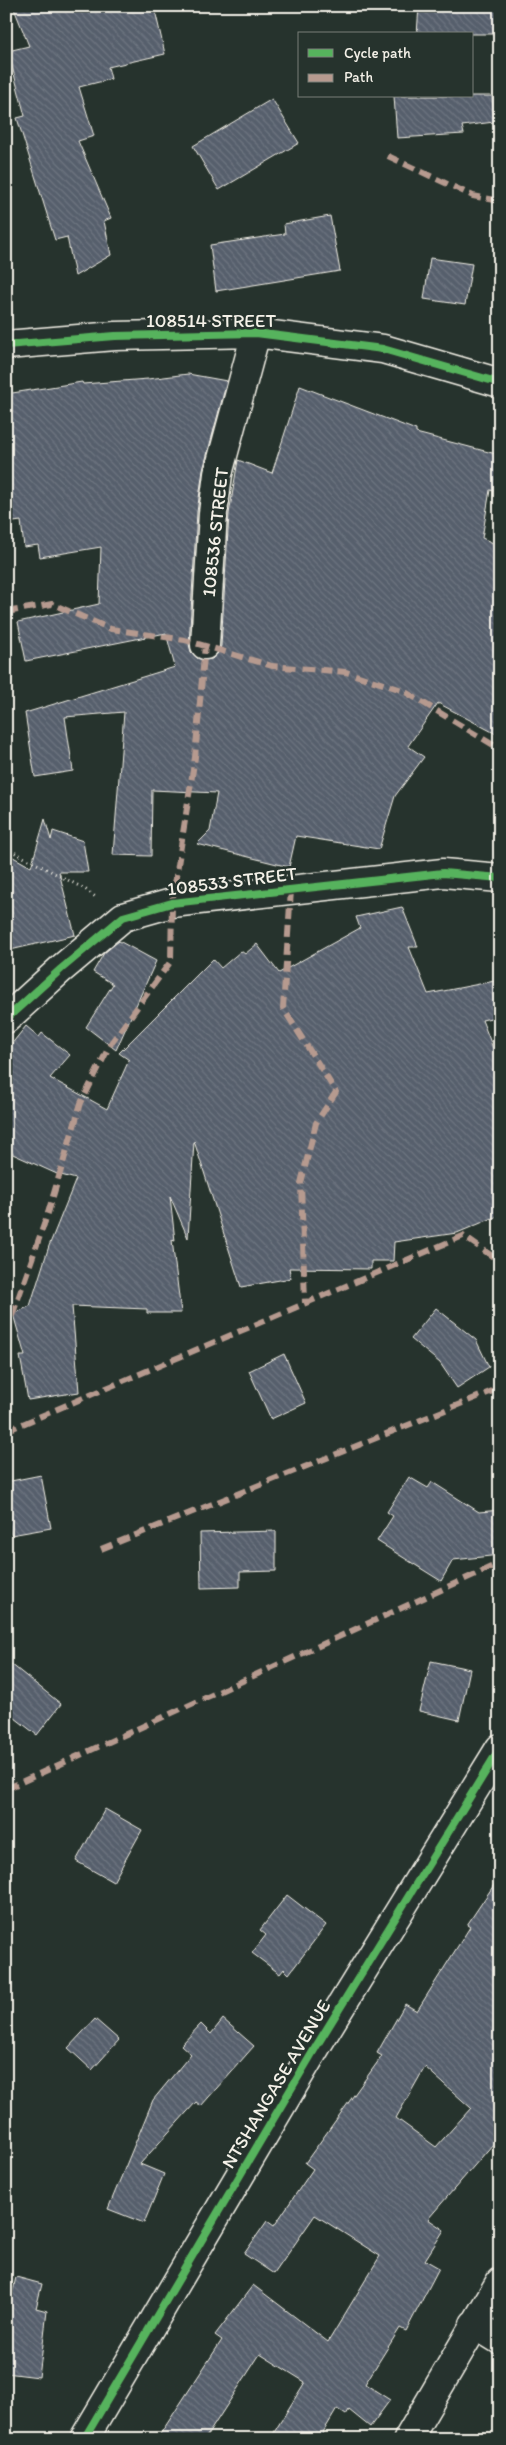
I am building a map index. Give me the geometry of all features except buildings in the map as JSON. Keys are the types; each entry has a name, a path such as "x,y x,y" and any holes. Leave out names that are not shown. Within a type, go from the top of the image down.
{"street":[{"name":"108514 STREET","path":"6,345 116,336 256,333 383,349 500,383"},
{"name":"108536 STREET","path":"205,646 213,512 218,474 256,333"},
{"name":"108533 STREET","path":"6,1019 61,969 123,918 180,902 443,873 500,878"},
{"name":"NTSHANGASE AVENUE","path":"84,2439 317,2045 500,1748"},
{"path":"408,2439 500,2282"},
{"path":"474,2324 500,2340"}],"path":[{"path":"6,848 85,889 123,918"}],"marked path":[{"path":"388,156 473,196 500,201"},
{"path":"6,612 52,604 111,629 185,640 272,666 346,672 402,690 500,749"},
{"path":"6,1333 48,1213 81,1103 111,1043 171,961 172,903 195,757 205,645"},
{"path":"291,890 283,1008 336,1092 316,1123 301,1183 305,1303"},
{"path":"6,1431 463,1236 492,1256 500,1266"},
{"path":"101,1549 500,1388"},
{"path":"6,1789 500,1563"}],"cycle path":[{"path":"6,345 115,336 256,333 383,349 500,383"},
{"path":"6,1019 61,969 123,917 172,903 443,873 500,878"},
{"path":"84,2439 317,2045 500,1748"}]}
